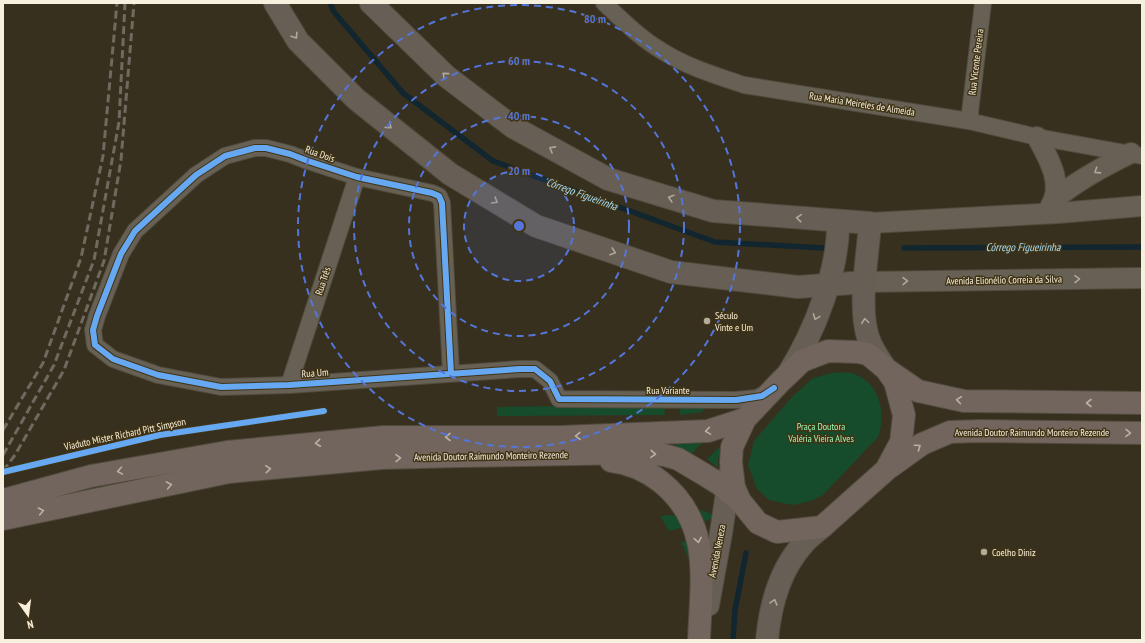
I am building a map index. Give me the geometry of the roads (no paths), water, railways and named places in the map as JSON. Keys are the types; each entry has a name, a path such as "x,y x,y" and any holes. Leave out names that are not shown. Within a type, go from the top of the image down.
{"main road":[{"path":"275,3 298,41 356,99 450,174 536,226 671,272 790,286 827,286 866,282"},
{"path":"371,3 446,76 513,127 608,179 713,211 838,222 870,223 863,306 866,332 868,338 895,382 904,415 901,442 886,470 803,544 791,561 774,599 767,640"},
{"path":"781,381 803,350 827,286 833,267 838,239 838,222"},
{"path":"822,527 808,530 777,532 758,523 734,496 731,462 732,447 745,419 781,381 802,362 819,354 835,351 868,354 886,369 918,391 964,401 1142,403"},
{"name":"Avenida Doutor Raimundo Monteiro Rezende","path":"228,462 384,437 560,437 708,431 745,419"},
{"name":"Avenida Doutor Raimundo Monteiro Rezende","path":"886,470 922,444 950,432 1142,433"},
{"name":"Avenida Doutor Raimundo Monteiro Rezende","path":"228,462 633,453 664,455 678,459 734,496"},
{"path":"462,456 614,462 637,467 657,479 675,493 689,514 696,531 702,557 701,640"},
{"path":"3,500 91,476 228,462"},
{"path":"3,519 228,462"},
{"name":"Avenida Veneza","path":"701,640 734,496"}],"street":[{"name":"Rua Maria Meireles de Almeida","path":"604,3 630,28 663,52 721,78 744,85 968,121 1038,137 1137,155"},
{"name":"Rua Vicente Pereira","path":"968,121 983,3"},
{"path":"1038,137 1053,170 1050,206"},
{"name":"Rua Dois","path":"97,316 121,254 135,231 196,174 225,156 255,148 266,148 290,154 356,177 432,193 439,196 442,202 451,373"},
{"path":"1050,206 1070,187 1100,168 1137,155"},
{"name":"Rua Três","path":"289,384 356,177"},
{"path":"870,223 1050,206 1142,206"},
{"name":"Avenida Elionélio Correia da Silva","path":"866,282 1142,278"},
{"name":"Rua Um","path":"97,316 93,335 97,349 113,359 138,369 181,381 221,387 535,369 550,381 559,399"},
{"name":"Rua Variante","path":"559,399 705,400 757,398 781,381"},
{"name":"Rua Variante","path":"705,400 738,409 745,414 745,419"}],"waterway":[{"name":"Córrego Figueirinha","path":"330,3 334,12 403,93 493,161 715,242 824,248"},
{"name":"Córrego Figueirinha","path":"904,248 1142,247"},
{"name":"Córrego Figueirinha","path":"733,640 735,610 746,553"}],"railway":[{"path":"3,430 43,363 81,258 103,156 117,3"},
{"path":"3,455 54,365 94,260 119,122 125,3"},
{"path":"3,471 15,455 64,370 104,261 121,160 134,3"}],"place":[{"name":"Século Vinte e Um","path":"707,321"},
{"name":"Coelho Diniz","path":"984,552"}],"park label":[{"name":"Praça Doutora Valéria Vieira Alves","path":"821,432"}]}
